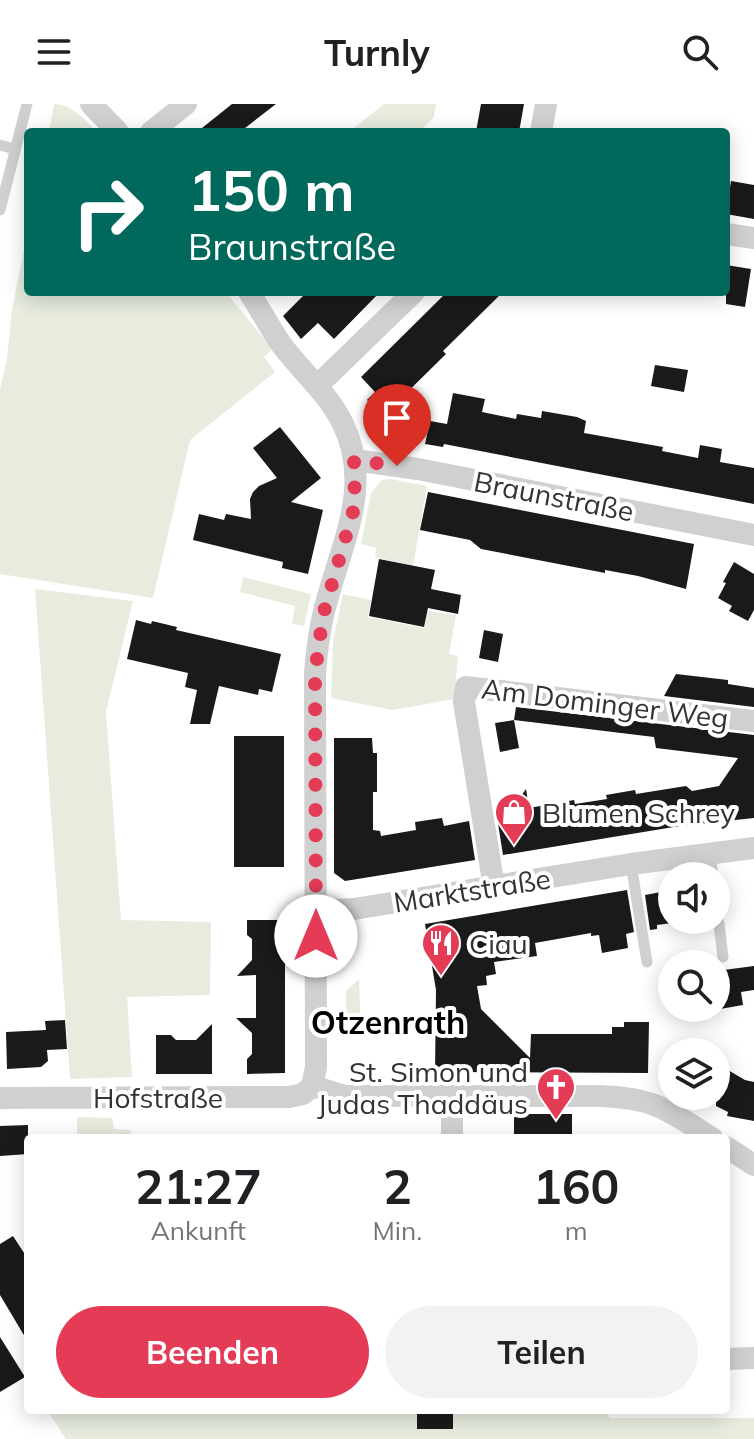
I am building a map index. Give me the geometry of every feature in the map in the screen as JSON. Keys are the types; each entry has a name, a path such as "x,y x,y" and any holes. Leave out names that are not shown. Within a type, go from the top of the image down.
{"street":[{"path":"91,104 114,128"},
{"path":"156,128 186,104"},
{"path":"542,128 546,104"},
{"path":"730,235 754,238"},
{"path":"251,296 282,345 318,385 344,426 354,460 355,505 323,615 315,673 316,1067 312,1086 340,1095 636,1098 659,1105 706,1134"},
{"path":"318,385 410,296"},
{"name":"Braunstraße","path":"354,460 418,469 754,535"},
{"name":"Am Dominger Weg","path":"494,887 464,702 466,687 754,721"},
{"name":"Marktstraße","path":"316,911 354,909 631,864 754,848"},
{"name":"Hofstraße","path":"0,1098 289,1097 303,1094 312,1086"},
{"path":"452,1096 452,1134"},
{"path":"730,1150 754,1168 754,1182"},
{"path":"730,1359 754,1358"}],"lane":[{"path":"0,210 27,104"},
{"path":"0,145 15,149"},
{"path":"710,852 711,862"},
{"path":"631,864 647,962"}],"shaded area":[{"path":"54,104 72,110 93,128 50,128"},
{"path":"384,104 436,104 434,117 423,128 354,128"},
{"path":"24,250 24,296 229,296 272,349 264,357 275,372 190,440 153,598 0,574 0,390"},
{"path":"382,480 427,486 413,566 375,557 376,548 361,544 371,493"},
{"path":"243,577 311,594 304,626 292,624 295,606 240,592"},
{"path":"35,589 133,601 106,712 121,920 211,922 210,995 127,997 132,1077 70,1079"},
{"path":"343,594 371,600 368,617 424,628 428,611 456,615 449,654 458,656 454,699 393,710 331,698 333,642"},
{"path":"359,979 361,1031 346,1017 346,991"},
{"path":"77,1117 112,1118 114,1129 131,1130 131,1134 77,1134"},
{"path":"50,1414 608,1414 609,1418 754,1418 754,1439 66,1439"}],"building":[{"path":"232,104 276,104 245,128 202,128"},
{"path":"481,104 524,104 520,128 477,128"},
{"path":"731,181 754,185 754,219 730,215"},
{"path":"730,266 751,269 745,307 726,304 726,296 730,296"},
{"path":"303,296 376,296 334,339 318,323 301,339 283,316"},
{"path":"443,296 499,296 383,416 367,400 375,392 361,377"},
{"path":"655,365 688,370 684,392 651,386"},
{"path":"453,393 485,399 482,412 516,419 517,414 541,418 542,411 577,417 586,421 584,433 663,447 662,451 698,458 700,445 722,449 720,462 754,468 754,504 444,444 443,447 425,444 430,421 447,424"},
{"path":"280,427 321,478 291,502 323,510 308,574 282,568 283,562 193,540 199,514 224,520 226,514 251,519 250,499 253,492 277,478 253,448"},
{"path":"428,492 694,544 686,589 638,576 605,570 605,573 481,549 470,540 420,530"},
{"path":"379,559 435,570 431,589 461,595 458,614 428,608 424,627 369,616"},
{"path":"734,562 754,574 754,610 748,621 729,611 732,606 718,598"},
{"path":"136,620 151,624 152,621 177,627 176,630 281,654 272,692 259,689 258,695 219,686 210,724 190,724 197,690 185,687 188,673 127,659"},
{"path":"484,630 503,634 498,662 479,658"},
{"path":"676,674 728,680 728,684 754,688 754,707 664,696"},
{"path":"516,707 754,735 754,818 680,826 503,855 497,817 508,815 526,789 529,808 574,800 575,804 607,799 606,795 635,790 636,794 686,786 692,791 719,786 738,758 656,748 654,737 514,720"},
{"path":"514,720 519,748 500,752 495,723"},
{"path":"234,736 284,736 284,867 234,867"},
{"path":"334,738 372,738 373,753 377,753 373,830 380,831 381,836 416,830 415,822 442,818 444,826 469,821 475,860 345,881 334,873"},
{"path":"627,890 634,932 626,934 628,948 602,953 599,935 591,936 591,933 535,943 537,956 494,962 496,974 486,976 487,985 477,986 481,1009 530,1058 531,1034 612,1034 612,1027 624,1027 624,1022 649,1022 648,1073 435,1072 436,990 425,924"},
{"path":"658,893 657,929 650,930 645,895"},
{"path":"247,920 285,920 285,1073 247,1074 247,1059 252,1054 252,1033 236,1018 256,1018 256,975 237,976 252,960 252,939 247,935"},
{"path":"754,966 754,990 741,992 743,1005 730,1007 730,969"},
{"path":"65,1020 67,1049 47,1050 48,1061 41,1067 7,1069 6,1032 46,1030 45,1021"},
{"path":"212,1024 212,1074 156,1074 156,1035 171,1035 176,1040 196,1040"},
{"path":"730,1071 754,1082 754,1121 727,1116 728,1112 724,1110 730,1110"},
{"name":"St. Simon und Judas Thaddäus","path":"514,1114 572,1114 572,1134 514,1134"},
{"path":"28,1125 28,1134 24,1134 24,1154 0,1156 0,1126"},
{"path":"13,1236 24,1253 24,1335 0,1295 0,1244"},
{"path":"0,1337 24,1378 0,1392"},
{"path":"417,1414 453,1414 453,1429 417,1429"}],"place":[{"name":"Blumen Schrey","path":"514,846"},
{"name":"Ciau","path":"441,977"},
{"name":"St. Simon und Judas Thaddäus","path":"556,1121"}],"district":[{"name":"Otzenrath","path":"388,1022"}],"route":[{"path":"316,936 314,699 320,628 353,516 356,496 354,460 397,466"}]}
